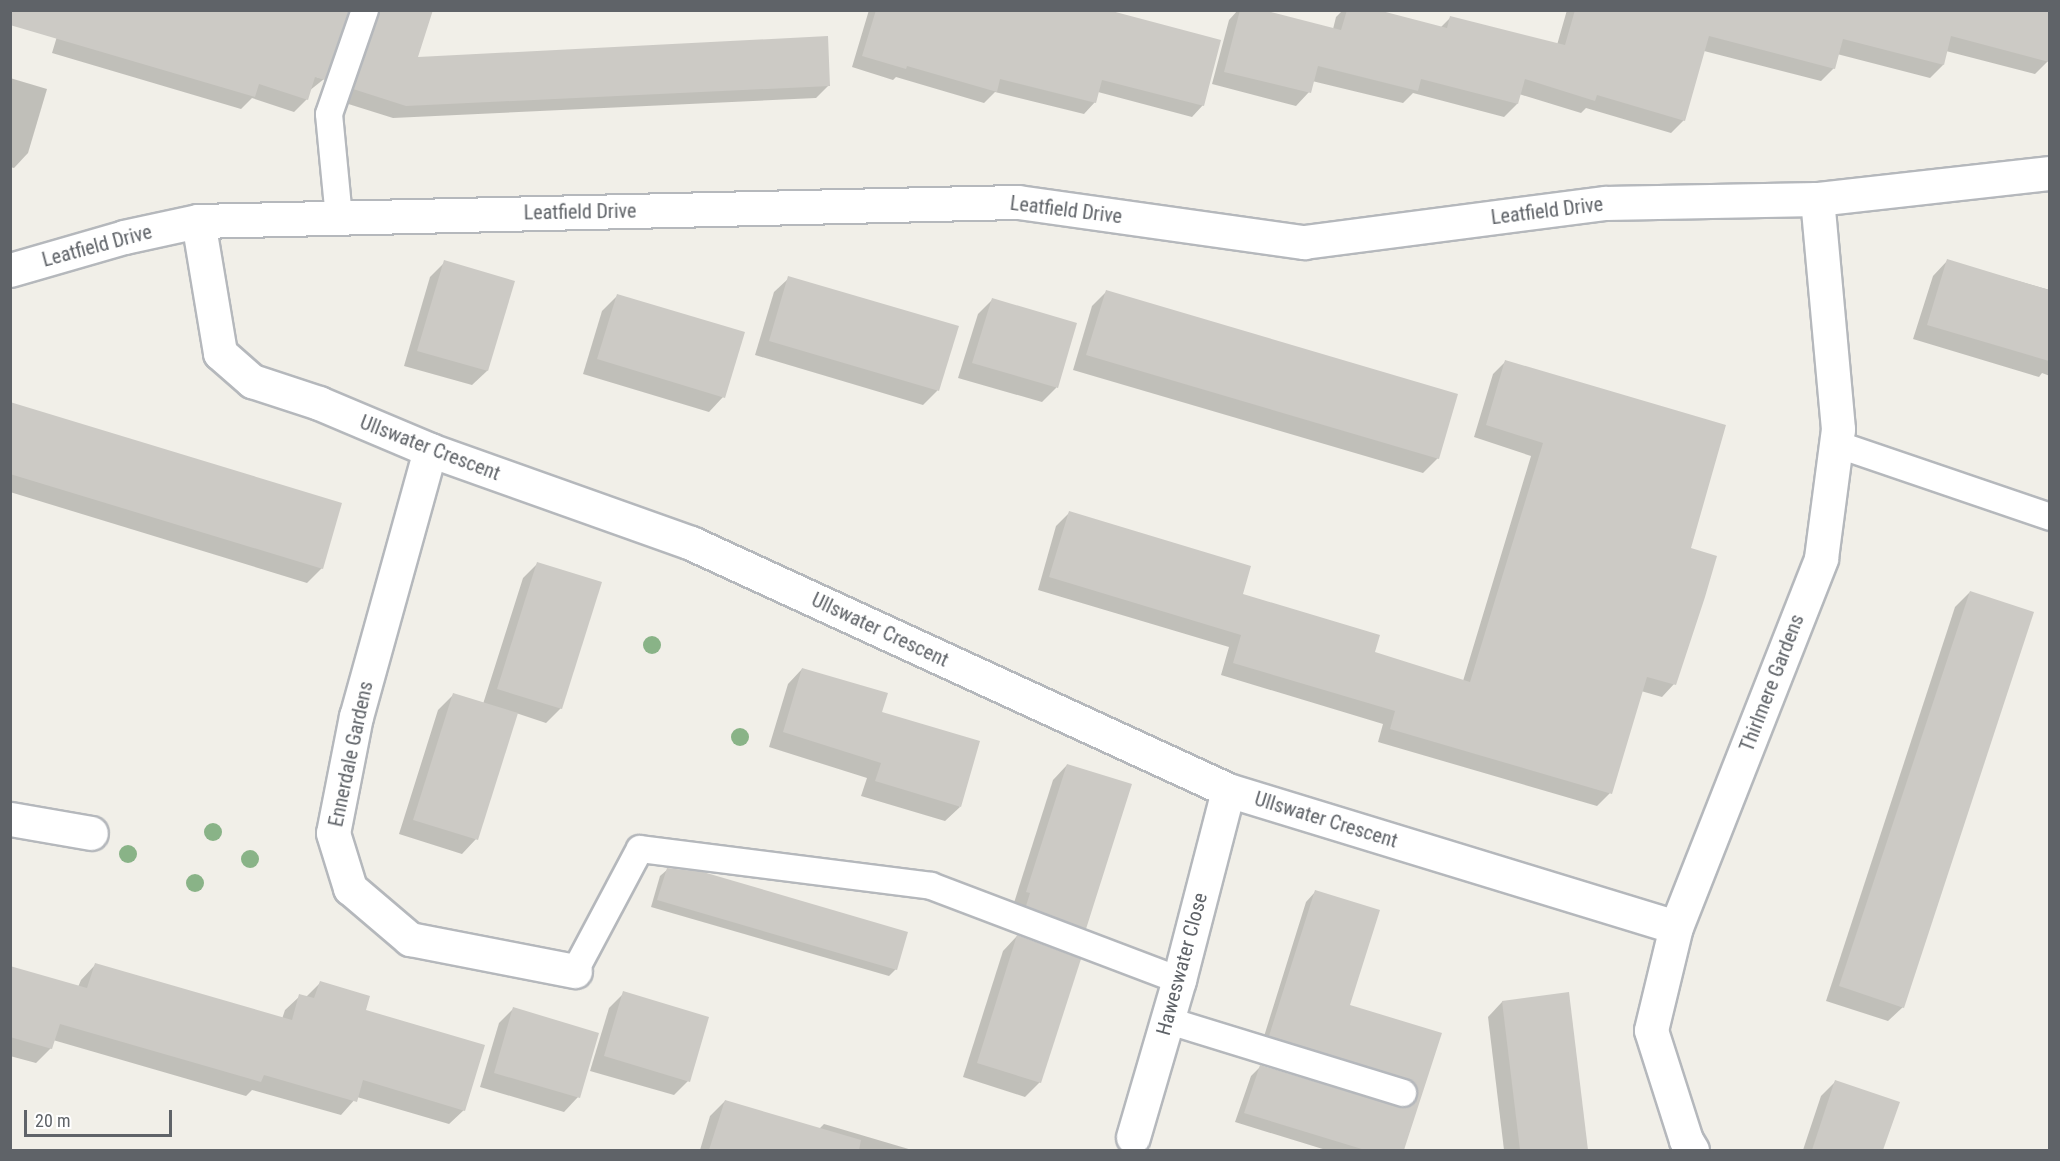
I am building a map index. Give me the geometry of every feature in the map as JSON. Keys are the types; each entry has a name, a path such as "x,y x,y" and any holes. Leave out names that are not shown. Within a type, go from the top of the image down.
{"street":[{"name":"Leatfield Drive","path":"10,270 124,237 198,221 1018,202 1304,242 1605,203 1817,199 2049,173"},
{"name":"Thirlmere Gardens","path":"1692,1150 1686,1140 1651,1030 1676,927 1821,558 1838,429 1817,199"},
{"name":"Ullswater Crescent","path":"198,221 220,353 252,381 319,403 430,450 691,543 1228,790 1676,927"},
{"name":"Ennerdale Gardens","path":"430,450 357,716 333,833 351,888 410,939 576,971"},
{"name":"Haweswater Close","path":"1133,1137 1179,980 1228,790"},
{"path":"10,819 91,833"}],"lane":[{"path":"339,218 328,114 365,10"},
{"path":"1836,444 2049,518"},
{"path":"576,971 639,849 931,886 1179,980"},
{"path":"1166,1020 1403,1093"}],"building":[{"path":"10,10 349,10 325,80 315,77 308,100 259,84 255,97 10,25"},
{"path":"380,10 433,10 418,57 828,36 830,86 406,106 353,89"},
{"path":"876,10 1108,10 1221,40 1204,106 1102,80 1096,103 1000,79 997,92 907,66 906,69 862,56"},
{"path":"1240,10 1263,10 1341,30 1347,10 1378,10 1447,28 1450,16 1565,45 1575,10 2049,10 2049,62 1951,36 1944,65 1843,39 1835,69 1709,36 1685,121 1597,95 1595,101 1525,79 1518,104 1421,79 1418,91 1318,66 1311,93 1224,72"},
{"path":"1947,259 2049,290 2049,361 1927,325"},
{"path":"444,260 515,281 488,371 417,351"},
{"path":"788,276 959,326 939,391 769,341"},
{"path":"1106,290 1458,394 1439,459 1086,355"},
{"path":"617,294 745,332 725,398 597,359"},
{"path":"992,298 1077,323 1058,388 972,363"},
{"path":"1505,360 1726,425 1691,548 1717,556 1705,597 1676,685 1647,677 1612,794 1390,729 1395,711 1233,663 1241,635 1049,577 1069,511 1251,566 1243,594 1380,635 1375,652 1470,682 1543,443 1486,425"},
{"path":"10,402 342,503 323,569 10,474"},
{"path":"537,562 602,582 562,709 497,689"},
{"path":"1970,591 2034,612 1904,1008 1839,986"},
{"path":"802,668 888,693 882,712 980,741 961,807 875,781 881,763 783,732"},
{"path":"453,693 518,713 478,840 413,820"},
{"path":"1067,764 1132,784 1086,929 1026,906 1030,893 1026,892"},
{"path":"667,868 703,872 908,932 897,970 657,900"},
{"path":"1315,890 1380,910 1350,1005 1442,1033 1404,1150 1365,1150 1244,1113 1260,1065 1399,1107 1407,1107 1417,1098 1417,1089 1407,1079 1269,1036"},
{"path":"1017,935 1081,959 1041,1083 977,1063"},
{"path":"95,963 292,1020 299,994 314,998 320,981 370,996 366,1010 485,1045 465,1111 363,1080 357,1102 264,1075 261,1082 60,1024 52,1049 10,1037 10,966 87,988"},
{"path":"623,991 709,1017 690,1082 604,1056"},
{"path":"1569,992 1588,1150 1520,1150 1502,1001"},
{"path":"513,1007 599,1033 580,1098 494,1073"},
{"path":"1835,1080 1900,1102 1883,1150 1812,1150"},
{"path":"725,1100 861,1140 859,1150 709,1150"}]}
